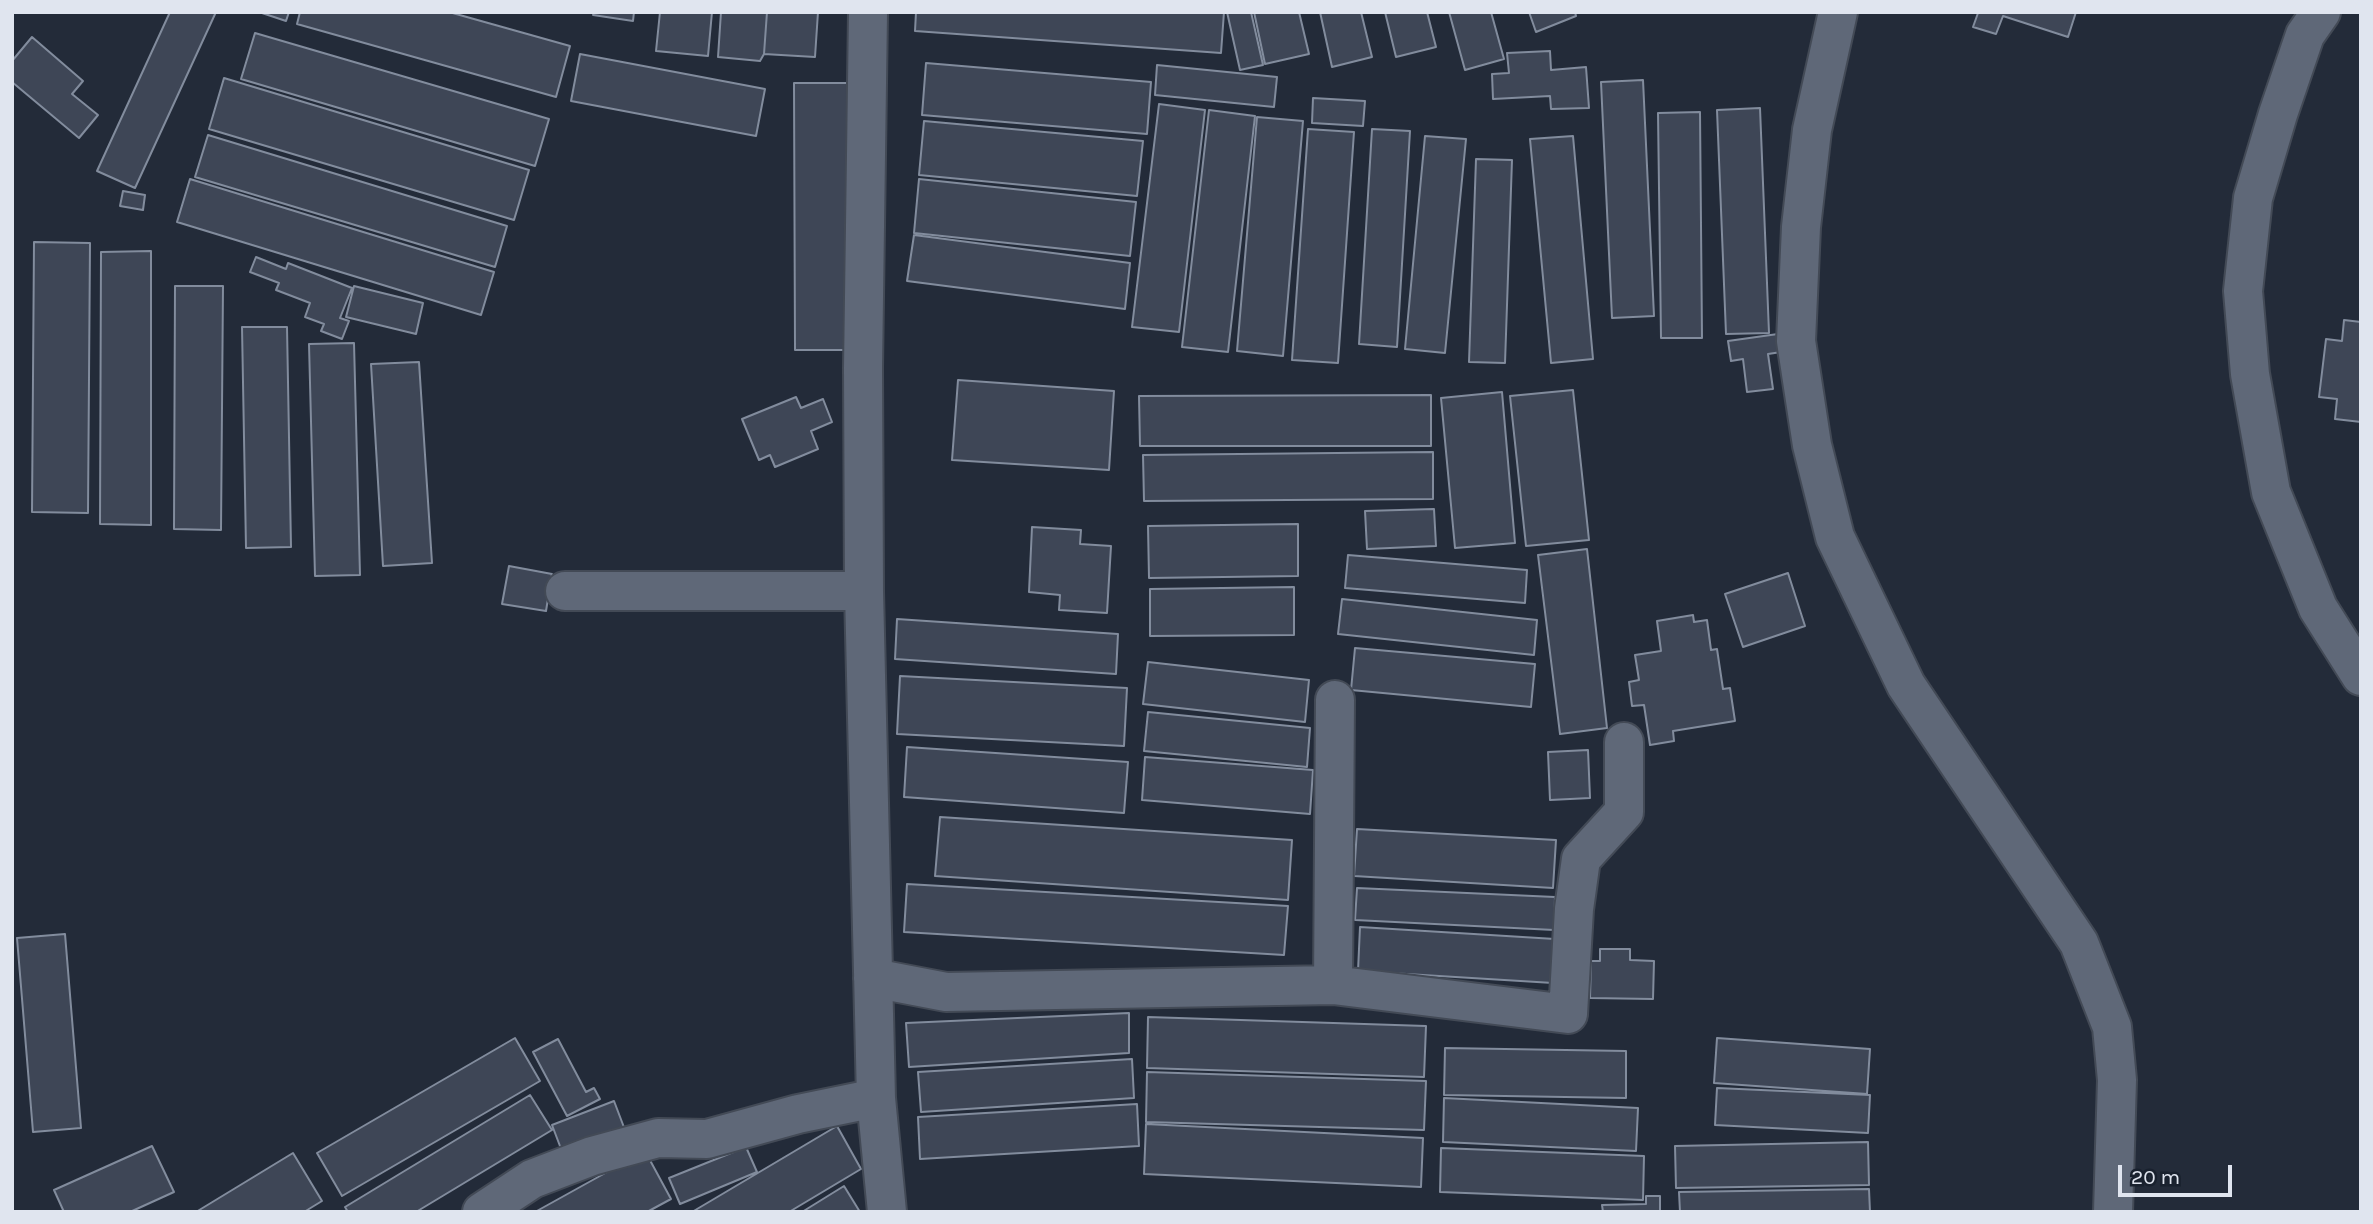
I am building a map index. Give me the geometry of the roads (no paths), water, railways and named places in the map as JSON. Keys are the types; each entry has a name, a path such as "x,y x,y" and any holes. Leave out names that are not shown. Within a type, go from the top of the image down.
{"street":[{"path":"868,12 863,368 864,592 876,1098 887,1212"},
{"path":"1838,12 1812,130 1801,227 1796,341 1812,445 1835,537 1906,685 2079,943 2112,1027 2117,1080 2113,1212"},
{"path":"2321,12 2305,35 2253,198 2243,291 2250,374 2271,492 2318,608 2361,676"},
{"path":"565,591 864,592"},
{"path":"1333,985 1335,700"},
{"path":"873,978 946,992 1333,985 1568,1014 1574,909 1581,859 1624,812 1624,742"},
{"path":"482,1212 532,1179 592,1157 658,1138 707,1139 799,1114 876,1098"}]}
